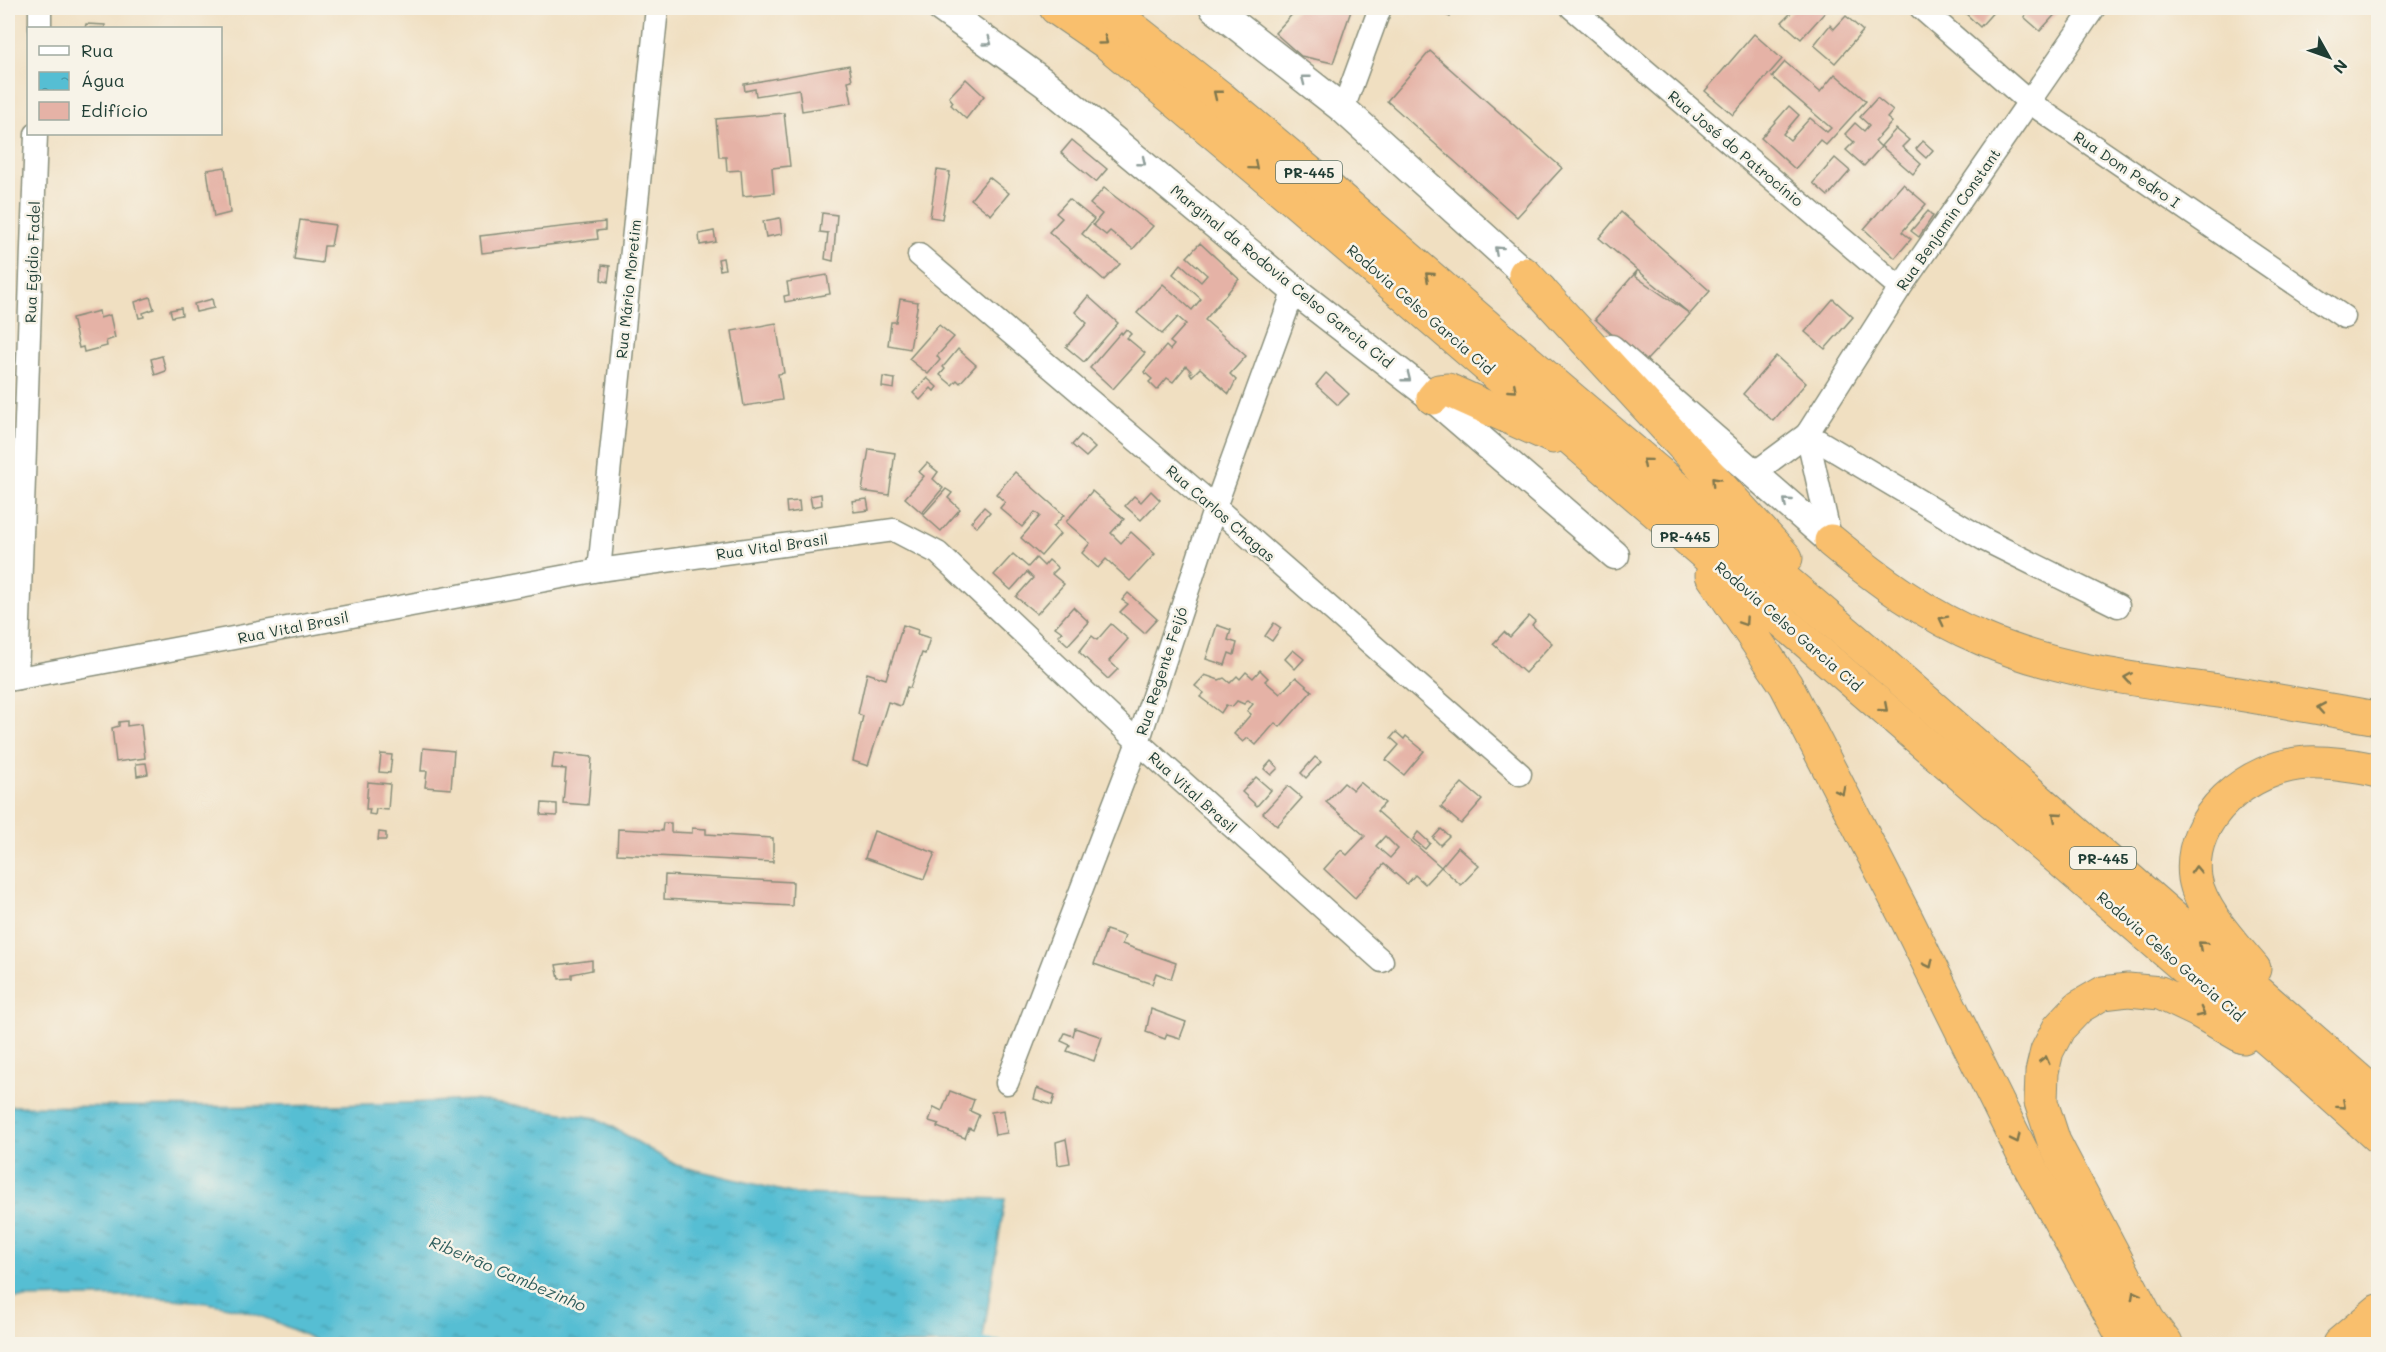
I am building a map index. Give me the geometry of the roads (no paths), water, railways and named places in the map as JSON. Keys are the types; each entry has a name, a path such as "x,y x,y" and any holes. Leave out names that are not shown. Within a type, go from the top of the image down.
{"highway":[{"name":"Rodovia Celso Garcia Cid","path":"1056,8 1107,43 1285,192 1688,538 2316,1063 2379,1097"},
{"name":"Rodovia Celso Garcia Cid","path":"1107,8 1230,105 1882,663 2316,1063 2378,1137"},
{"path":"1525,274 1882,663"},
{"path":"1433,398 1439,391 1448,390 1586,451"},
{"path":"1688,538 1786,685 1906,918 2022,1152 2127,1344"},
{"path":"1831,541 1870,573 1925,610 1982,639 2031,657 2120,677 2379,718"},
{"path":"2316,1063 2208,909 2195,879 2195,854 2201,833 2212,811 2239,788 2270,771 2306,763 2379,771"},
{"path":"2166,1344 2148,1320 2054,1142 2041,1102 2042,1072 2047,1051 2059,1028 2079,1007 2103,993 2128,990 2160,993 2316,1063"},
{"path":"2339,1344 2379,1311"},
{"path":"2368,1344 2379,1331"}],"street":[{"path":"40,8 40,27"},
{"name":"Rua Mário Moretim","path":"599,570 657,8"},
{"name":"Marginal da Rodovia Celso Garcia Cid","path":"940,8 1046,84 1294,290 1433,398 1615,555"},
{"path":"1214,8 1343,109 1525,274 1831,541"},
{"path":"1343,109 1380,8"},
{"name":"Rua José do Patrocínio","path":"1572,8 1900,288"},
{"name":"Rua Dom Pedro I","path":"1921,8 2029,102 2344,317"},
{"name":"Rua Benjamin Constant","path":"1754,474 1807,434 1900,288 2094,8"},
{"name":"Rua Egídio Fadel","path":"12,679 36,135"},
{"name":"Rua Carlos Chagas","path":"919,255 1215,507 1520,774"},
{"name":"Rua Regente Feijó","path":"1007,1083 1137,742 1215,507 1294,290"},
{"path":"1807,434 1831,541"},
{"path":"1807,434 1985,540 2118,606"},
{"name":"Rua Vital Brasil","path":"12,679 599,570 894,530 938,553 1137,742 1382,961"}],"water":[{"path":"473,1100 597,1118 676,1165 795,1194 1005,1199 982,1344 323,1344 256,1315 205,1303 149,1297 8,1298 8,1106 299,1106"}],"waterway":[{"name":"Ribeirão Cambezinho","path":"975,1341 999,1344"}]}
